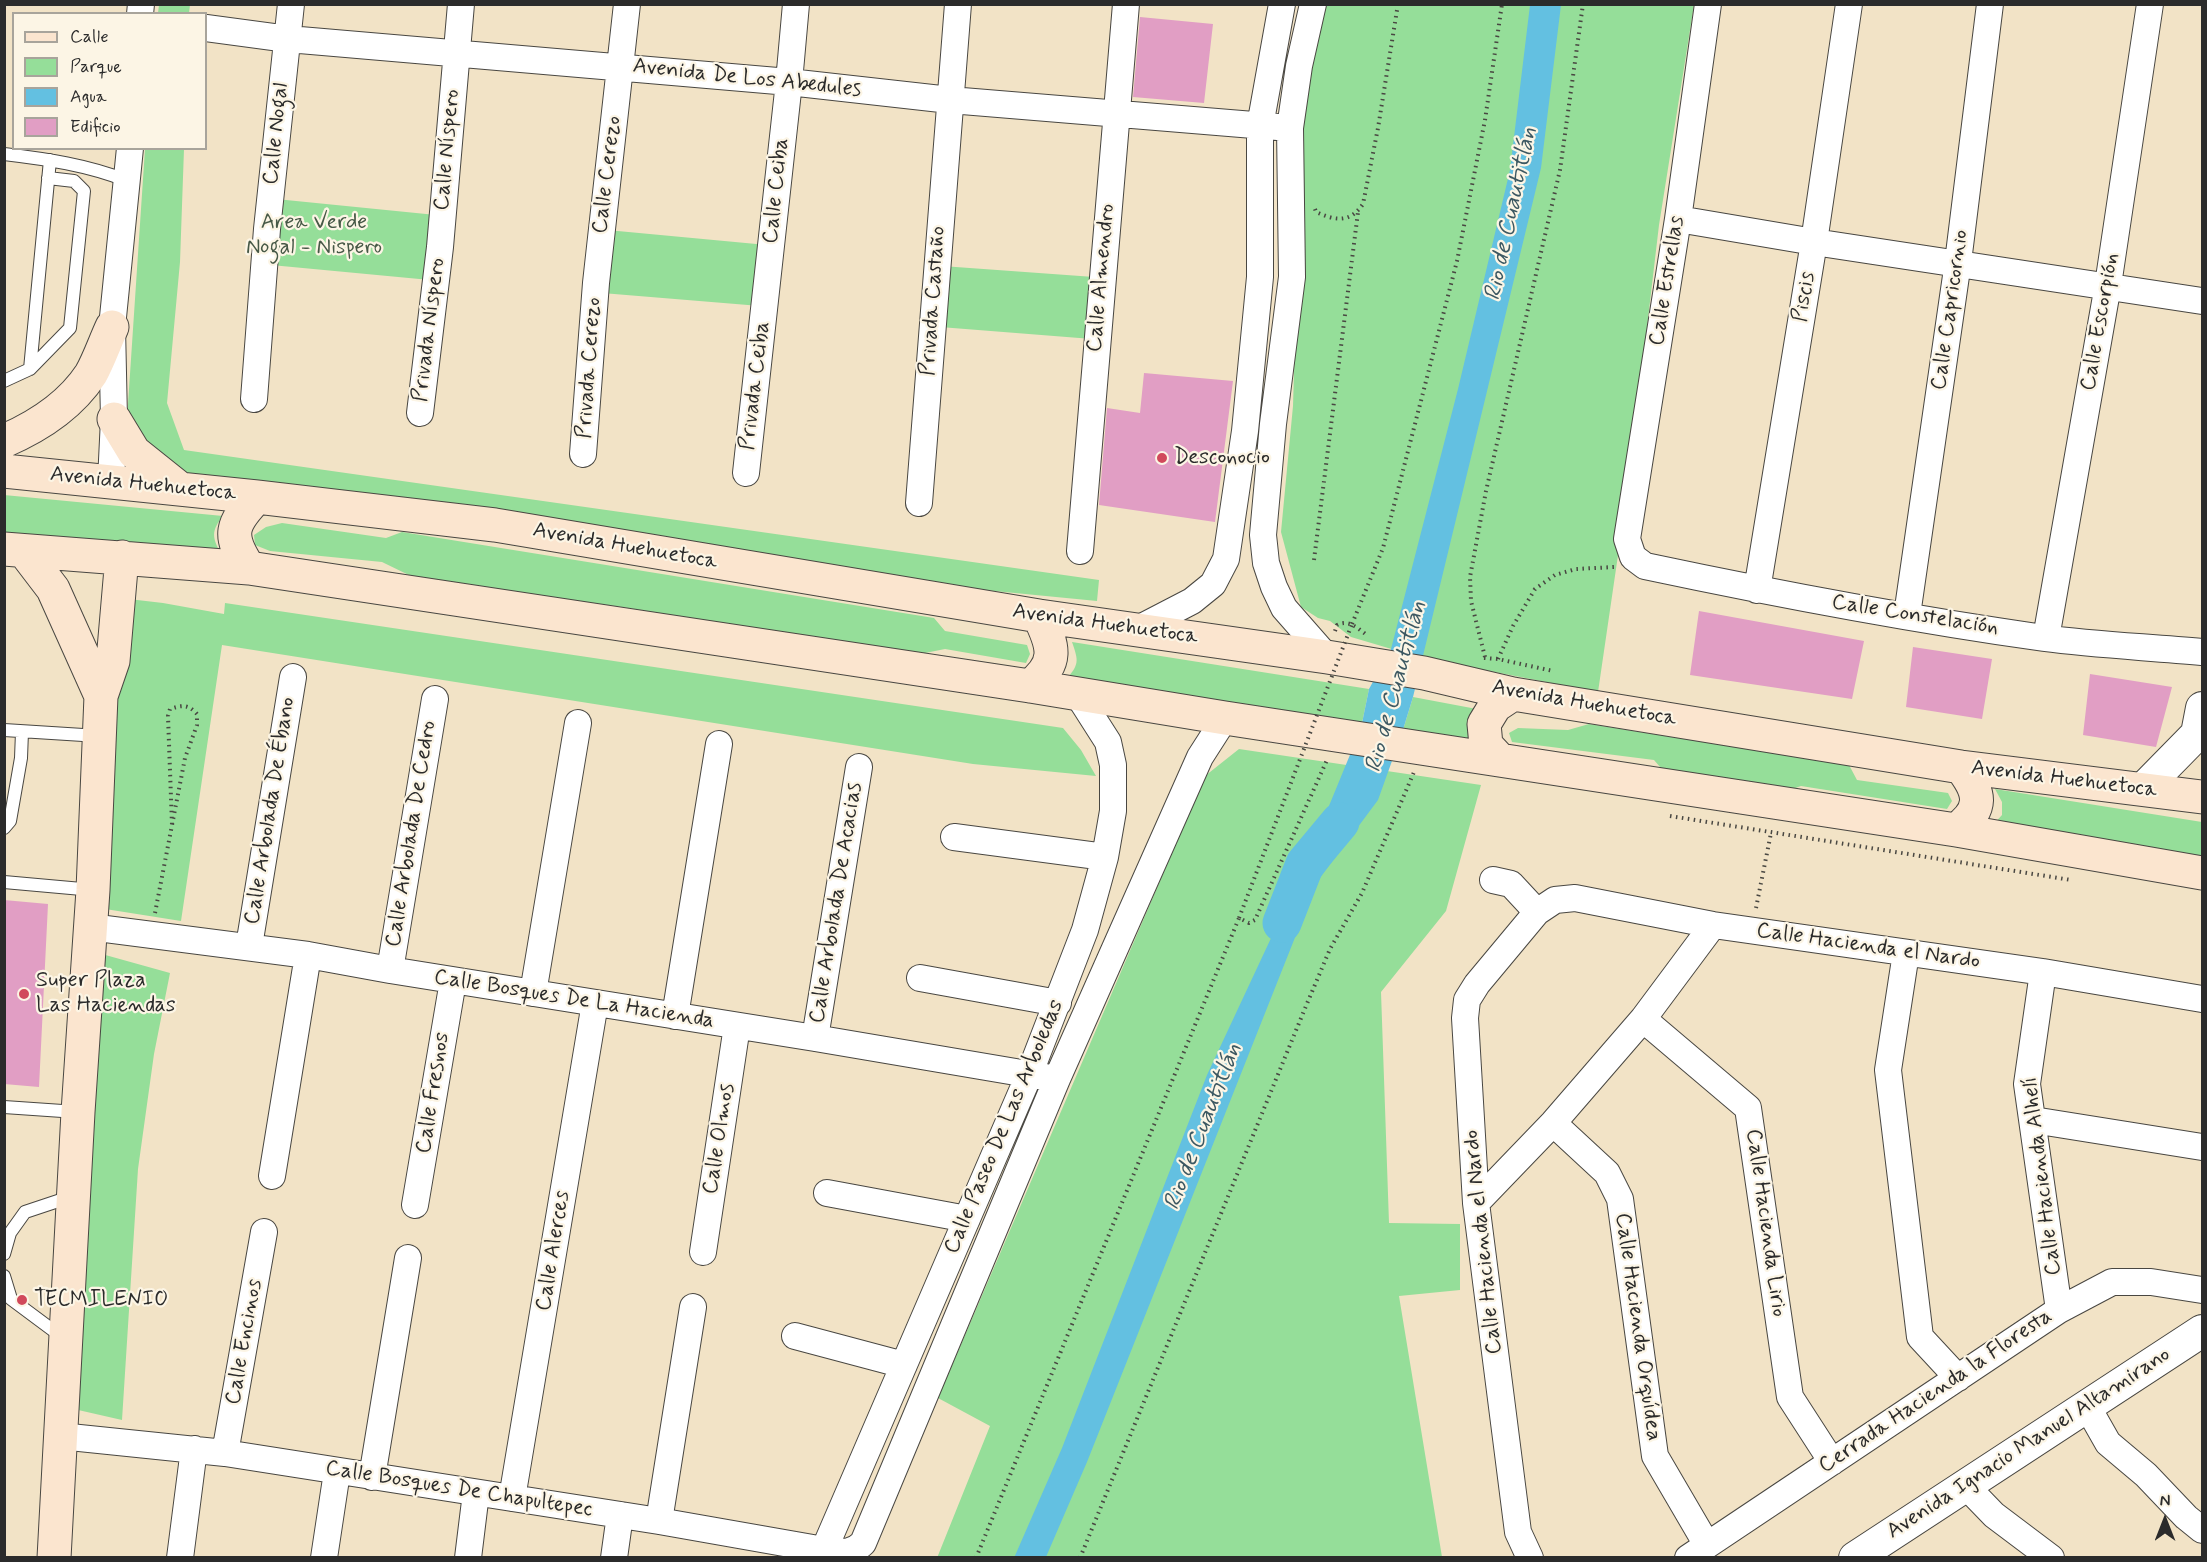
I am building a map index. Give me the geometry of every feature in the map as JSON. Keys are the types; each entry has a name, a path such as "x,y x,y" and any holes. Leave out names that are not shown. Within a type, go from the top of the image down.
{"main road":[{"path":"4,441 41,424 69,400 91,373 112,327"},
{"path":"114,419 134,452 179,489"},
{"name":"Avenida Huehuetoca","path":"4,471 257,497 495,525 1039,616 1371,664 1499,690 1961,767 2202,797"},
{"path":"249,568 237,551 234,532 241,514 257,497"},
{"path":"14,550 249,568 1338,735 1416,763 1500,760 1956,830 2202,873"},
{"path":"14,550 53,589 101,696"},
{"path":"54,1557 78,1112 93,890 101,696 113,661 122,557"},
{"path":"1030,686 1044,674 1052,658 1050,639 1039,616"},
{"path":"1499,690 1495,706 1484,724 1486,745 1500,760"},
{"path":"1956,830 1971,819 1977,802 1974,784 1961,767"}],"street":[{"name":"Calle Nogal","path":"254,399 267,229 291,4"},
{"name":"Calle Níspero","path":"440,247 461,4"},
{"name":"Calle Cerezo","path":"596,283 627,4"},
{"name":"Calle Ceiba","path":"766,300 796,4"},
{"name":"Privada Castaño","path":"919,503 958,4"},
{"name":"Calle Almendro","path":"1080,551 1126,4"},
{"path":"1138,629 1199,595 1213,584 1226,560 1245,430 1260,276 1260,126 1282,4"},
{"path":"1312,4 1299,66 1290,128 1292,276 1273,424 1263,536 1266,563 1284,608 1327,657"},
{"name":"Calle Estrellas","path":"1639,561 1627,539 1678,219 1708,4"},
{"name":"Piscis","path":"1757,590 1850,4"},
{"name":"Calle Capricornio","path":"1907,615 1959,262 1990,4"},
{"name":"Calle Escorpión","path":"2046,638 2108,285 2150,4"},
{"name":"Avenida De Los Abedules","path":"207,28 288,39 789,82 1116,115 1290,128"},
{"path":"111,481 114,419 112,327 130,150"},
{"path":"1678,219 2202,301"},
{"name":"Privada Níspero","path":"420,412 440,247"},
{"path":"1260,276 1292,276"},
{"name":"Privada Cerezo","path":"583,453 596,283"},
{"name":"Privada Ceiba","path":"746,473 766,300"},
{"name":"Calle Constelación","path":"1639,561 1757,590 2046,638 2202,652"},
{"name":"Calle Arbolada De Ébano","path":"249,946 293,677"},
{"name":"Calle Paseo De Las Arboledas","path":"824,1550 1029,1075 1085,930 1105,856 1113,811 1113,765 1108,742 1078,695"},
{"name":"Calle Arbolada De Cedro","path":"390,970 435,699"},
{"name":"Calle Paseo De Las Arboledas","path":"856,1550 863,1543 1057,1079 1200,757 1225,718"},
{"path":"533,993 578,723"},
{"path":"2143,789 2201,730"},
{"path":"675,1016 719,744"},
{"name":"Calle Arbolada De Acacias","path":"815,1038 859,767"},
{"path":"954,837 1105,856"},
{"path":"1493,880 1511,884 1537,912"},
{"name":"Calle Hacienda el Nardo","path":"1530,1557 1518,1532 1476,1203 1465,1018 1467,1000 1477,984 1537,912 1555,900 1575,898 1713,925 2043,972 2202,999"},
{"path":"1476,1203 1553,1123 1643,1019 1713,925"},
{"name":"Calle Bosques De La Hacienda","path":"90,927 308,955 453,981 1057,1079"},
{"path":"1906,953 1888,1070 1920,1337 1958,1378"},
{"path":"273,1176 308,955"},
{"name":"Calle Hacienda Alhelí","path":"2043,972 2027,1084 2059,1310"},
{"path":"920,978 1058,1003"},
{"name":"Calle Fresnos","path":"415,1205 453,981"},
{"name":"Calle Alerces","path":"512,1498 595,1003"},
{"name":"Calle Hacienda Lirio","path":"1643,1019 1748,1108 1790,1397 1832,1462"},
{"name":"Calle Olmos","path":"703,1252 737,1026"},
{"path":"2033,1120 2202,1147"},
{"name":"Calle Hacienda Orquídea","path":"1553,1123 1608,1173 1620,1198 1655,1456 1697,1551"},
{"path":"827,1193 967,1219"},
{"name":"Calle Encinos","path":"225,1453 264,1232"},
{"path":"372,1476 408,1258"},
{"name":"Cerrada Hacienda la Floresta","path":"1697,1551 2059,1310 2112,1282 2151,1282 2202,1290"},
{"path":"659,1521 693,1307"},
{"name":"Avenida Ignacio Manuel Altamirano","path":"1855,1557 2202,1331"},
{"path":"795,1336 904,1365"},
{"path":"2087,1406 2108,1443 2146,1475 2186,1518 2202,1530"},
{"name":"Calle Bosques De Chapultepec","path":"60,1436 225,1453 659,1521 824,1550 845,1553 856,1550"},
{"path":"180,1557 194,1449"},
{"path":"324,1557 337,1472"},
{"path":"1965,1485 1994,1515 2051,1557"},
{"path":"468,1557 476,1493"},
{"path":"614,1557 620,1515"}],"lane":[{"path":"4,154 50,160 128,181"},
{"path":"30,369 50,160"},
{"path":"4,381 30,369 70,328 84,191 74,181 48,178"},
{"path":"4,730 99,736"},
{"path":"4,828 10,821 21,758 22,732"},
{"path":"4,882 93,890"},
{"path":"4,1107 78,1112"},
{"path":"4,1254 10,1233 25,1212 74,1195"},
{"path":"4,1276 11,1299 65,1340"}],"path":[{"path":"1314,560 1359,211 1363,204 1378,128 1398,4"},
{"path":"976,1557 1239,918 1383,548 1457,261 1485,120 1502,4"},
{"path":"1499,690 1483,646 1471,601 1470,577 1486,491 1560,170 1583,4"},
{"path":"1312,202 1316,212 1331,219 1347,220 1359,211"},
{"path":"1499,690 1498,659 1535,589 1555,575 1576,569 1639,561"},
{"path":"151,934 186,758 196,725 197,714 192,708 183,705 170,709 168,716 172,825"},
{"path":"1239,918 1250,923 1255,920 1338,735"},
{"path":"1080,1557 1306,1006 1330,950 1362,893 1416,763"},
{"path":"1667,815 2075,880"},
{"path":"1751,930 1772,832"}],"green space":[{"path":"159,5 190,5 189,12 158,12"},
{"path":"1323,5 1694,5 1659,225 1629,480 1598,692 1422,658 1351,637 1330,621 1318,618 1301,607 1281,532 1293,406 1302,101"},
{"path":"145,150 184,150 180,262 167,403 184,450 1099,580 1097,601 943,586 181,473 156,455 127,419"},
{"name":"Area Verde Nogal - Nispero","path":"276,199 436,215 430,280 271,265"},
{"path":"607,230 767,245 760,306 602,293"},
{"path":"942,266 1094,277 1092,339 940,327"},
{"path":"4,495 223,516 214,534 221,554 5,536"},
{"path":"282,523 386,538 402,532 934,618 945,631 1027,645 1030,654 1026,663 945,649 910,656 622,607 417,579 382,562 270,551 255,545 254,535 266,527"},
{"path":"120,598 224,614 225,603 1063,728 1081,750 1096,776 973,764 222,645 181,921 99,908"},
{"path":"1072,642 1369,689 1361,728 1066,680 1076,662"},
{"path":"1413,697 1482,710 1473,746 1402,733"},
{"path":"1589,724 1849,765 1857,780 1948,793 1952,801 1947,809 1801,786 1778,794 1667,775 1654,760 1512,742 1509,733 1518,728 1568,730"},
{"path":"1239,749 1481,785 1446,911 1381,992 1389,1223 1460,1224 1460,1290 1399,1296 1442,1557 937,1558 990,1426 938,1398 1205,776"},
{"path":"1995,789 2202,822 2202,862 1990,828 2002,815 2002,802"},
{"path":"91,951 170,973 154,1054 138,1169 122,1420 65,1407"}],"water":[{"path":"1530,5 1561,5 1541,168 1413,697 1402,733 1378,800 1317,882 1087,1462 1046,1557 1014,1558 1062,1448 1207,1075 1301,874 1361,728 1369,689 1391,649 1458,389 1510,170"}],"building":[{"path":"1140,17 1213,24 1204,103 1133,97"},
{"name":"Desconocio","path":"1144,373 1233,381 1215,522 1099,505 1107,408 1140,413"},
{"path":"1699,611 1864,641 1852,699 1690,675"},
{"path":"1913,647 1992,659 1982,719 1906,707"},
{"path":"2090,674 2172,687 2156,747 2083,735"},
{"name":"Super Plaza Las Haciendas","path":"4,900 48,904 39,1087 4,1084"}],"waterway":[{"name":"Rio de Cuautitlán","path":"1282,923 1305,864 1340,822"}],"place":[{"name":"Desconocio","path":"1162,458"},
{"name":"Super Plaza Las Haciendas","path":"24,994"},
{"name":"TECMILENIO","path":"22,1300"}]}
